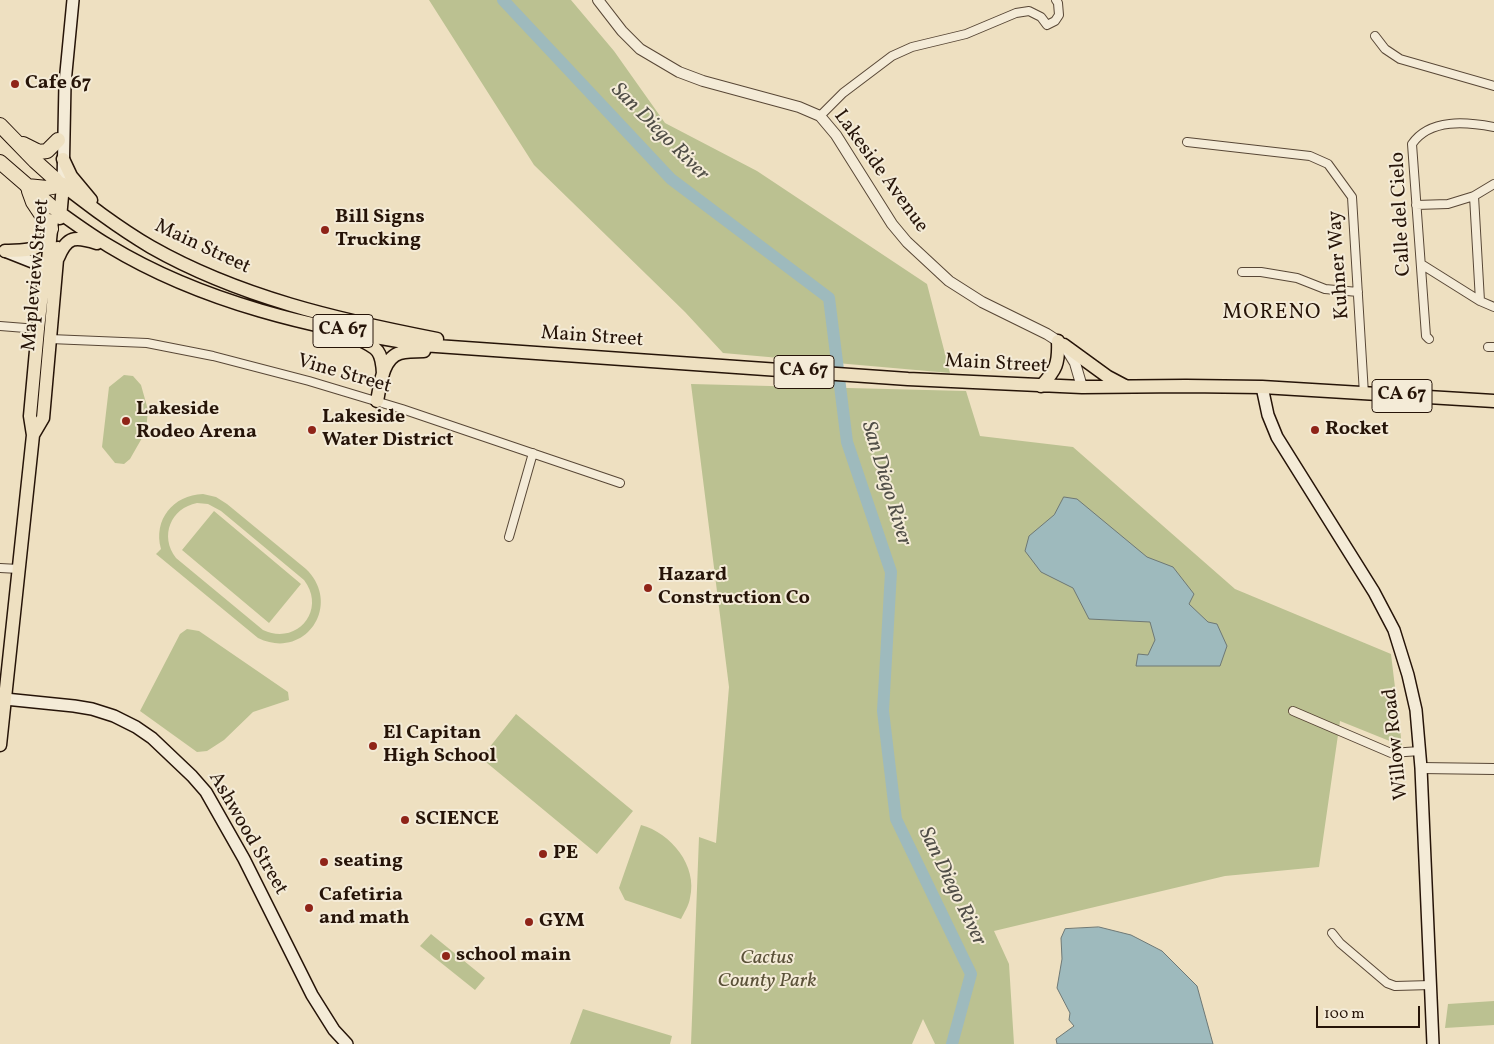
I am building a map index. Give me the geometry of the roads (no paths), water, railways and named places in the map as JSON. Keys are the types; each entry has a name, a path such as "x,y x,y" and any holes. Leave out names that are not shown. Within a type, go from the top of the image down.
{"highway":[{"name":"CA 67","path":"0,125 57,184"},
{"path":"12,138 39,152 47,151 58,140"},
{"name":"CA 67","path":"0,162 26,186 58,208"},
{"path":"51,232 32,202 26,186 57,184"}],"main road":[{"name":"Mapleview Street","path":"57,184 63,159 63,115 73,0"},
{"name":"Mapleview Street","path":"33,435 43,418 58,208 58,140 60,122 63,115"},
{"path":"63,159 71,176 90,198 94,209"},
{"name":"Main Street","path":"57,184 127,231 167,255 208,275 263,296 295,307 374,327 496,350"},
{"path":"58,208 70,204 94,209"},
{"name":"Mapleview Street","path":"0,745 2,699 19,569 33,435 30,416 38,329 53,267 51,232 58,208"},
{"name":"Main Street","path":"58,208 109,246 152,269 196,288 291,319 422,345 1041,386 1262,387 1494,402"},
{"path":"3,250 33,249 40,246 51,232"},
{"path":"3,250 53,267 64,245 69,240 80,239 109,246"},
{"path":"335,329 376,348 380,354 383,361 383,374 377,402"},
{"path":"1041,386 1056,367 1061,343 1108,377 1127,387"},
{"path":"383,374 394,355 400,353 496,350"},
{"name":"Willow Road","path":"1262,387 1268,415 1277,437 1374,592 1394,630 1408,675 1416,710 1420,752 1433,1044"},
{"name":"Ashwood Street","path":"2,699 74,706 114,716 136,727 152,738 192,776 206,792 244,859 312,995 334,1030 347,1044"}],"street":[{"name":"Lakeside Avenue","path":"598,0 622,31 640,49 679,72 703,81 798,107 820,116 836,135 892,224 923,258 982,302 1047,334 1061,343 1075,363 1082,387"},
{"path":"820,116 843,93 892,56 912,47 966,34 1016,13 1029,11 1041,17 1048,25 1055,21 1059,15 1056,0"},
{"path":"1375,36 1385,49 1400,58 1494,86"},
{"name":"Calle del Cielo","path":"1429,339 1426,336 1412,144 1416,138 1448,124 1468,122 1494,127"},
{"name":"Kuhner Way","path":"1187,142 1310,156 1328,164 1352,197 1364,394"},
{"path":"1416,205 1448,204 1474,196 1494,184"},
{"path":"1474,196 1480,301"},
{"path":"1420,264 1480,301 1494,307"},
{"path":"1242,272 1269,273 1297,278 1325,289 1358,292"},
{"path":"0,326 38,329"},
{"name":"Vine Street","path":"50,340 147,343 213,356 309,381 377,402 533,453 620,484"},
{"path":"509,538 533,453"},
{"path":"0,568 19,569"},
{"path":"1293,710 1391,753 1420,752"},
{"path":"1421,768 1494,769"},
{"path":"1332,933 1387,983 1394,986 1431,985"}],"water":[{"path":"1064,497 1077,499 1147,557 1173,567 1194,594 1189,604 1208,622 1217,624 1227,646 1220,666 1136,666 1138,654 1148,655 1155,640 1150,622 1089,619 1073,588 1041,572 1025,551 1029,536 1054,515"},
{"path":"1099,927 1131,935 1162,951 1197,986 1213,1044 1057,1044 1056,1039 1074,1026 1069,1020 1070,1013 1057,988 1062,959 1061,938 1065,929"}],"waterway":[{"name":"San Diego River","path":"503,0 671,179 829,298 847,442 891,572 883,711 896,819 971,974 952,1044"}],"place":[{"name":"Cafe 67","path":"15,84"},
{"name":"Bill Signs Trucking","path":"325,230"},
{"name":"Lakeside Rodeo Arena","path":"126,421"},
{"name":"Lakeside Water District","path":"312,430"},
{"name":"Rocket","path":"1315,430"},
{"name":"Hazard Construction Co","path":"648,588"},
{"name":"El Capitan High School","path":"373,746"},
{"name":"SCIENCE","path":"405,820"},
{"name":"PE","path":"543,854"},
{"name":"seating","path":"324,862"},
{"name":"Cafetiria and math","path":"309,908"},
{"name":"GYM","path":"529,922"},
{"name":"school main","path":"446,956"}],"district":[{"name":"MORENO","path":"1272,314"}],"park label":[{"name":"Cactus County Park","path":"767,970"}]}
